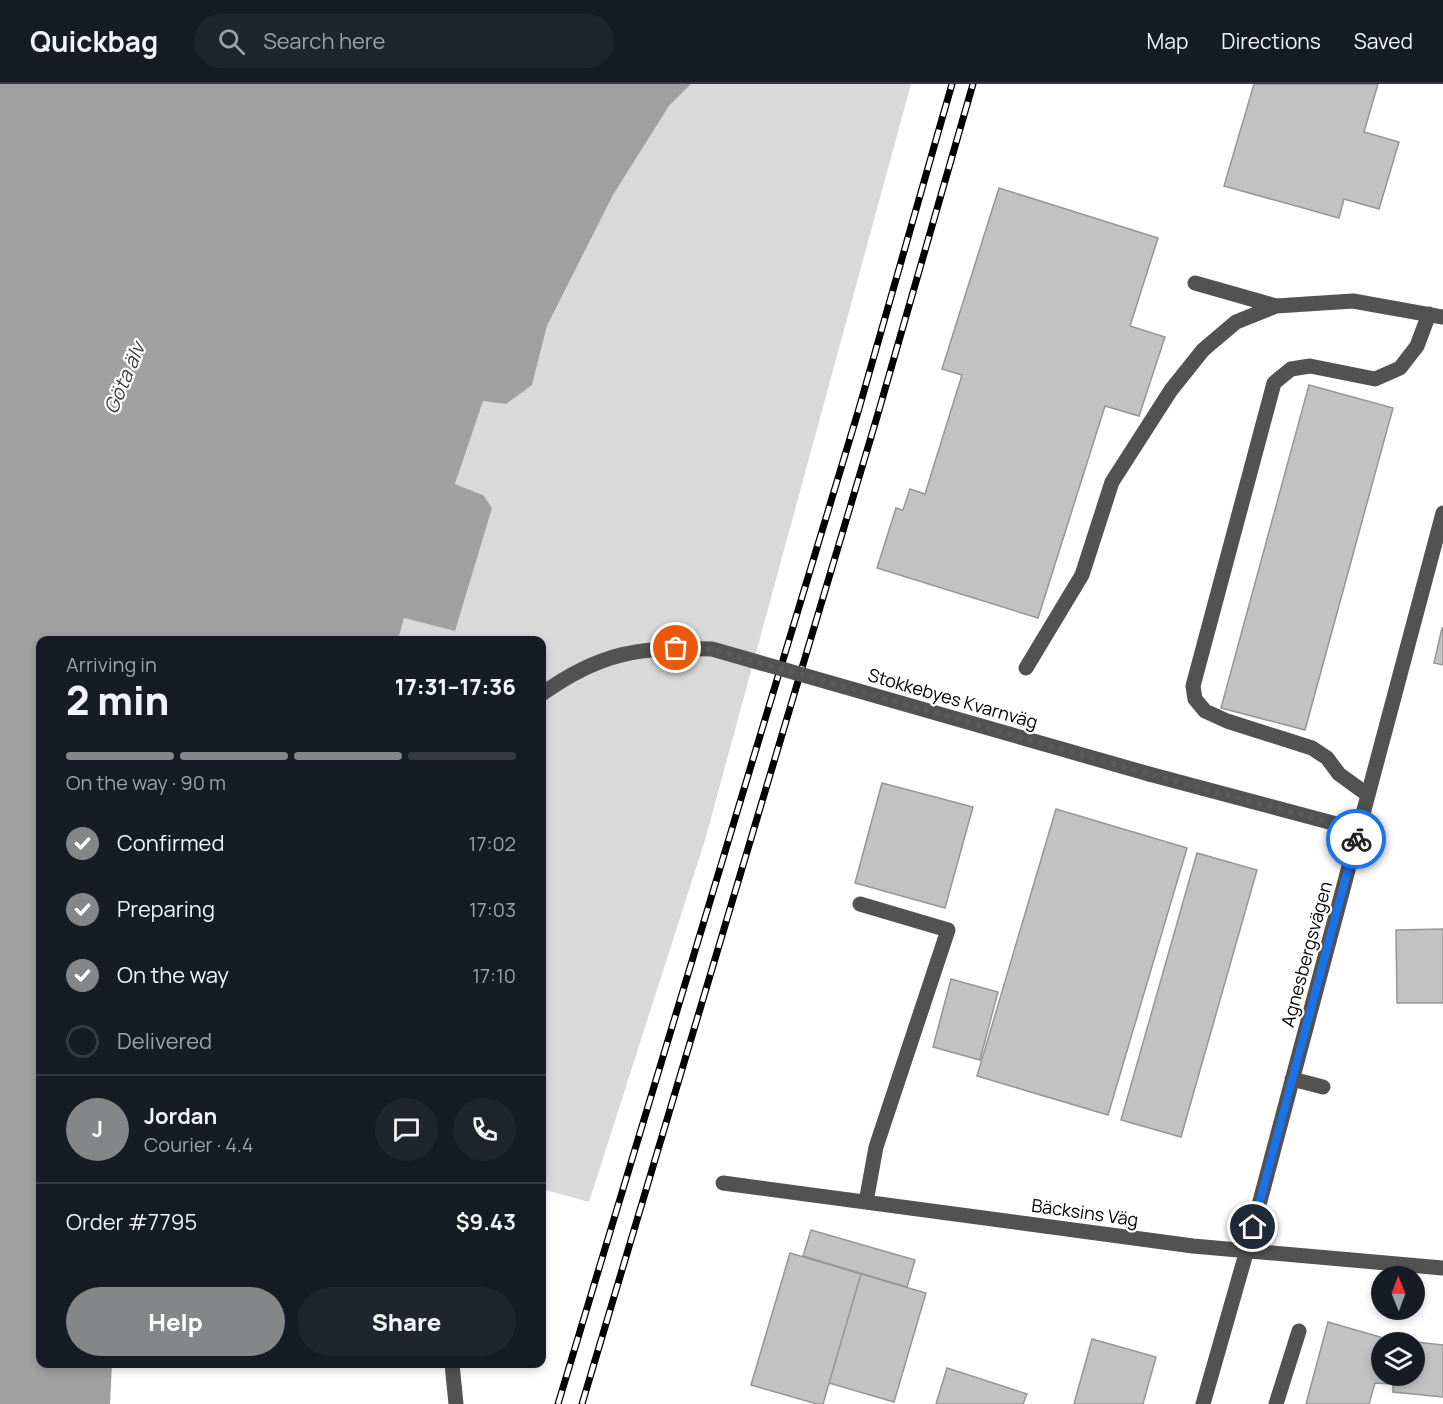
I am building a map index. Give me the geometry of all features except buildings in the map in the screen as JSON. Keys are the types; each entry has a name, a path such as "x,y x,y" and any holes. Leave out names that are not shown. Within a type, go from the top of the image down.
{"street":[{"path":"1195,283 1276,306"},
{"path":"1026,668 1082,575 1113,482 1171,390 1203,351 1236,322 1276,306 1353,301 1436,315 1400,369 1375,379 1310,366 1291,369 1274,383 1193,686 1195,699 1205,711 1227,721 1312,748 1327,758 1340,774 1368,795"},
{"name":"Agnesbergsvägen","path":"1203,1404 1247,1250 1443,513"},
{"name":"Stokkebyes Kvarnväg","path":"546,691 567,676 606,658 644,650 712,649 1149,774 1359,830"},
{"path":"860,904 948,930 876,1147 866,1202"},
{"path":"1292,1079 1323,1087"},
{"name":"Bäcksins Väg","path":"723,1183 1182,1245 1443,1268"},
{"path":"1276,1404 1299,1332"},
{"path":"452,1368 456,1404"}],"shaded area":[{"path":"691,84 911,84 705,840 589,1202 546,1190 546,636 399,636 404,618 454,630 483,495 455,484 483,400 532,385 547,326 613,195 669,106"}],"water":[{"name":"Göta älv","path":"0,84 691,84 669,106 613,195 547,326 532,385 506,404 483,401 455,484 483,495 492,508 455,631 404,618 399,636 36,636 36,1368 112,1368 110,1404 0,1404"}],"railway":[{"path":"558,1404 858,412 952,84"},
{"path":"582,1404 877,417 973,84"}],"way so far":[{"path":"676,648 712,649 1149,774 1359,830 1356,839"}],"route":[{"path":"1253,1227 1356,839"}]}
